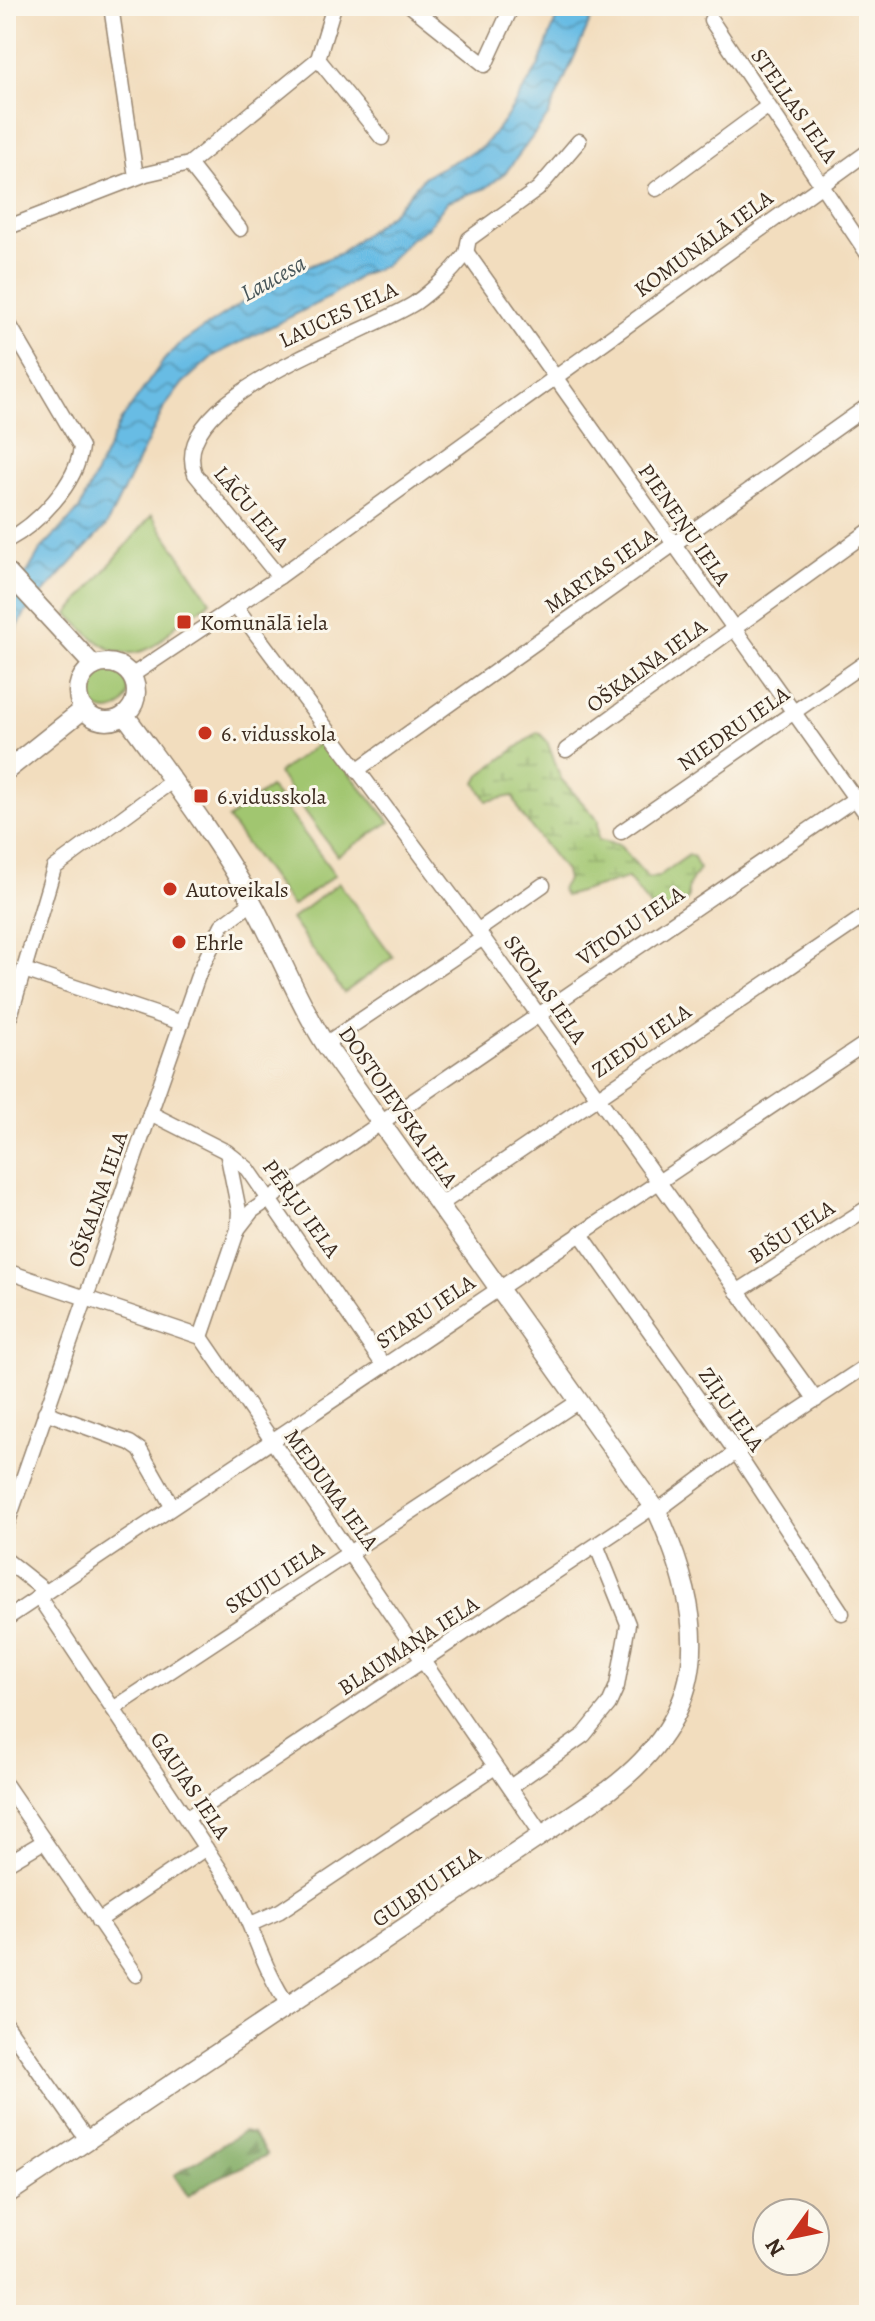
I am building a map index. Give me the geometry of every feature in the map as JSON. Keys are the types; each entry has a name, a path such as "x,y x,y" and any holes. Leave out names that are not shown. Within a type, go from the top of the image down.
{"main road":[{"path":"6,571 94,666"},
{"path":"110,663 131,676 136,692 125,715 117,719 99,720 84,709 80,700 81,681 94,666 110,663"},
{"path":"6,771 84,709"},
{"name":"DOSTOJEVSKA IELA","path":"125,715 252,903 302,1007 325,1044 655,1509"},
{"name":"GULBJU IELA","path":"6,2195 543,1836 631,1773 664,1738 689,1680 690,1601 680,1562 655,1509"}],"street":[{"path":"111,6 136,177"},
{"path":"6,228 136,177 189,164 318,59 334,6"},
{"path":"411,6 426,11 485,65 512,6"},
{"name":"STELLAS IELA","path":"711,20 869,256"},
{"path":"318,59 382,138"},
{"path":"656,189 767,107"},
{"name":"LAUCES IELA","path":"192,467 198,439 216,415 246,386 280,365 322,350 412,305 467,253 469,239 538,189 579,141"},
{"name":"KOMUNĀLĀ IELA","path":"131,676 279,577 869,151"},
{"path":"189,164 240,229"},
{"name":"PIENEŅU IELA","path":"467,253 869,818"},
{"path":"6,319 81,447 76,469 62,490 28,527 6,541"},
{"name":"MARTAS IELA","path":"357,770 869,405"},
{"name":"LĀČU IELA","path":"192,467 279,577"},
{"name":"OŠKALNA IELA","path":"566,750 869,531"},
{"name":"SKOLAS IELA","path":"236,607 480,934 816,1400"},
{"name":"NIEDRU IELA","path":"621,832 869,660"},
{"path":"6,1030 12,988 24,970 54,868 172,781"},
{"name":"VĪTOLU IELA","path":"201,1337 238,1229 252,1211 869,789"},
{"path":"325,1044 480,934 543,885"},
{"name":"OŠKALNA IELA","path":"6,1527 199,973 222,925 252,903"},
{"name":"ZIEDU IELA","path":"438,1206 869,913"},
{"path":"24,970 182,1023"},
{"name":"STARU IELA","path":"6,1619 869,1041"},
{"name":"PĒRĻU IELA","path":"150,1113 227,1152 248,1169 384,1366"},
{"path":"227,1152 238,1229"},
{"name":"BIŠU IELA","path":"737,1292 869,1207"},
{"name":"ZĪĻU IELA","path":"580,1233 736,1452 842,1613"},
{"path":"6,1271 201,1337"},
{"name":"MEDUMA IELA","path":"201,1337 270,1442 351,1552 543,1836"},
{"name":"BLAUMAŅA IELA","path":"187,1818 869,1364"},
{"name":"SKUJU IELA","path":"113,1709 579,1401"},
{"path":"45,1412 117,1436 140,1450 172,1506"},
{"path":"510,1787 584,1735 609,1704 617,1686 628,1624 597,1547"},
{"name":"GAUJAS IELA","path":"6,1560 41,1594 206,1848 251,1924 257,1952 289,2007"},
{"path":"251,1924 280,1911 495,1767"},
{"path":"6,1785 136,1975"},
{"path":"6,1864 43,1842"},
{"path":"98,1921 206,1848"},
{"path":"6,2024 88,2141"}],"green space":[{"path":"152,515 210,601 177,624 158,643 132,653 120,652 98,642 68,614"},
{"path":"108,671 122,677 128,691 122,705 108,711 94,705 88,691 94,677"},
{"path":"538,732 547,741 561,779 598,820 598,840 619,845 648,878 659,876 689,855 694,857 699,869 688,887 688,899 677,908 655,913 628,878 565,896 561,889 567,880 565,871 521,814 513,796 487,801 476,783 481,774"},
{"path":"322,741 390,822 337,856 278,773"},
{"path":"270,787 335,875 292,906 228,819"},
{"path":"339,883 393,957 344,993 291,919"},
{"path":"243,2132 253,2134 267,2155 209,2182 188,2196 174,2175"}],"water":[{"path":"561,6 597,6 548,116 506,172 486,188 448,201 427,228 410,239 385,266 363,274 328,298 213,356 183,383 164,408 106,526 25,613 6,649 6,592 27,573 41,549 79,510 120,422 164,360 178,345 240,304 294,272 339,254 392,213 425,176 482,147 504,121 538,67"}],"place":[{"name":"Komunālā iela","path":"184,622"},
{"name":"6. vidusskola","path":"205,733"},
{"name":"6.vidusskola","path":"201,796"},
{"name":"Autoveikals","path":"170,889"},
{"name":"Ehrle","path":"179,942"}],"water label":[{"name":"Laucesa","path":"273,278"}]}
